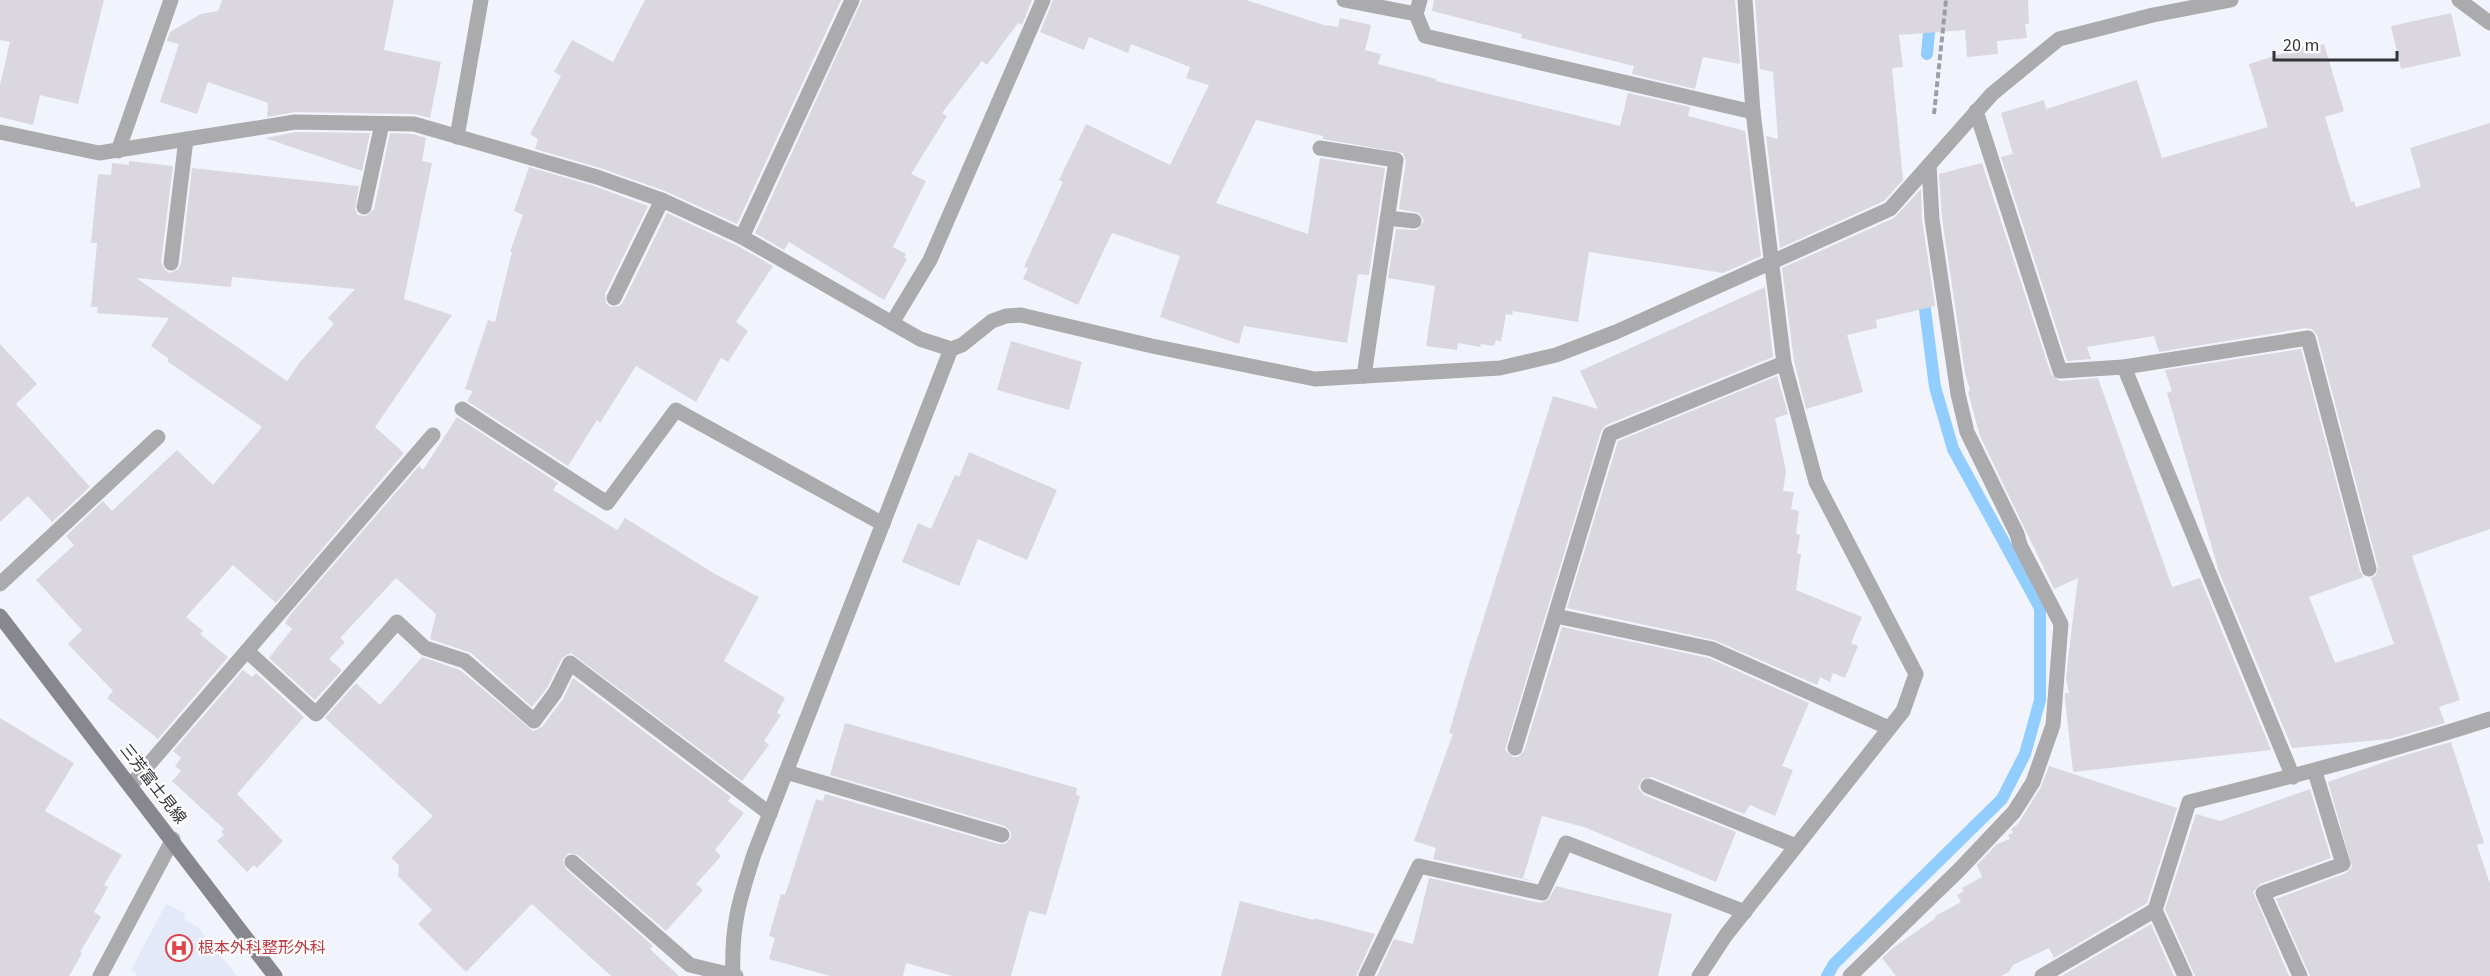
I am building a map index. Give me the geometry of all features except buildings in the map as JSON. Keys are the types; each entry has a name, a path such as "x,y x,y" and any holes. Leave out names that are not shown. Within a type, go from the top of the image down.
{"main road":[{"name":"三芳富士見線","path":"0,616 275,976"}],"street":[{"path":"118,151 171,0"},
{"path":"457,137 481,0"},
{"path":"742,237 852,0"},
{"path":"892,323 930,260 1043,0"},
{"path":"1344,0 1418,7 1425,36 1753,112"},
{"path":"1699,976 1745,912 1903,711 1916,674 1816,482 1784,363 1753,112 1745,0"},
{"path":"0,132 99,153 295,122 414,124 597,177 662,200 742,237 920,339 951,348 962,345 992,321 1006,316 1021,315 1152,346 1315,379 1500,368 1556,355 1616,332 1890,209 1992,94 2059,39 2177,5 2231,0"},
{"path":"2459,0 2490,23"},
{"path":"1976,111 2060,371 2124,367 2308,338 2369,569"},
{"path":"364,207 382,124"},
{"path":"171,263 186,139"},
{"path":"1320,148 1396,160 1364,376"},
{"path":"1850,976 1959,870 2014,812 2033,782 2053,725 2061,624 2020,545 2017,534 1967,432 1958,394 1933,231 1929,165"},
{"path":"614,298 662,200"},
{"path":"1387,218 1414,222"},
{"path":"572,862 690,965 734,976 732,942 736,909 786,772 951,348"},
{"path":"1515,748 1610,434 1784,363"},
{"path":"2124,367 2293,777"},
{"path":"462,409 608,503 676,410 882,525"},
{"path":"131,785 433,435"},
{"path":"0,584 158,436"},
{"path":"1556,616 1712,649 1889,728"},
{"path":"247,651 316,714 397,622 425,648 465,661 534,721 555,693 570,663 770,814"},
{"path":"2185,976 2155,910 2189,802 2315,772 2490,719"},
{"path":"786,772 1002,835"},
{"path":"2300,976 2263,893 2343,864 2315,772"},
{"path":"1648,786 1796,846"},
{"path":"100,976 172,839"},
{"path":"1366,976 1419,866 1542,892 1566,843 1745,912"},
{"path":"2042,976 2155,910"}],"path":[{"path":"1934,118 1946,0"}],"shaded area":[{"name":"根本外科整形外科","path":"166,904 186,914 183,919 198,927 237,976 135,976 137,973 131,970"}],"waterway":[{"path":"1927,54 1932,0"},
{"path":"1827,976 1834,964 2002,799 2025,754 2040,700 2040,608 1953,449 1935,387 1923,294"}],"place":[{"name":"根本外科整形外科","path":"179,948"}]}
